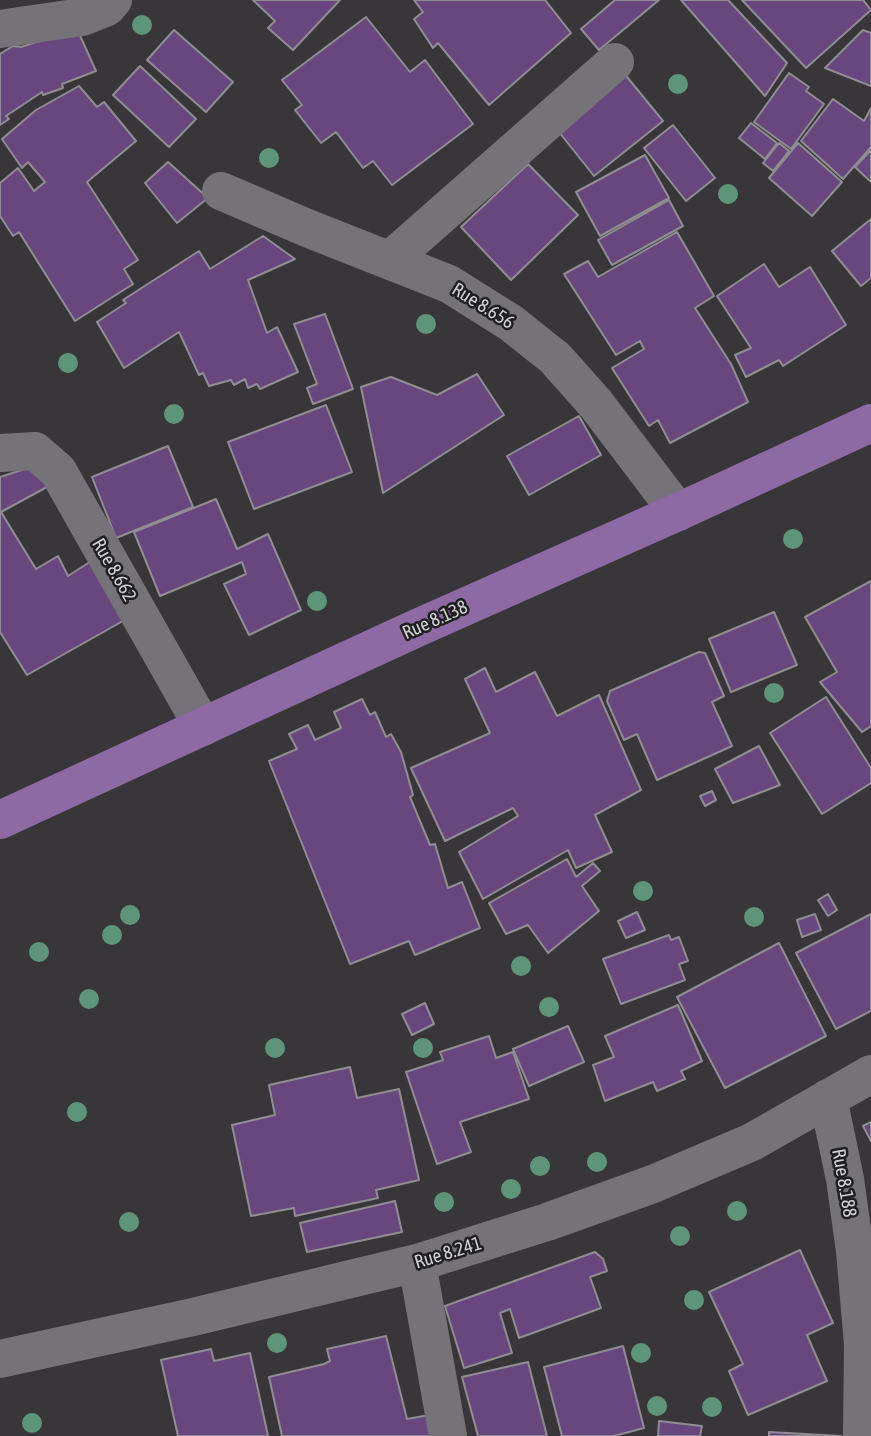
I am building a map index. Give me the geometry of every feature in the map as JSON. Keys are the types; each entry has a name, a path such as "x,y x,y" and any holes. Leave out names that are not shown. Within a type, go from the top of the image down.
{"main road":[{"name":"Rue 8.138","path":"0,820 417,628 871,424"}],"street":[{"path":"0,29 82,17 107,6 113,0"},
{"path":"390,260 615,62"},
{"name":"Rue 8.656","path":"221,191 449,284 511,323 555,358 596,404 678,512"},
{"name":"Rue 8.662","path":"0,453 35,451 58,471 203,727"},
{"name":"Rue 8.241","path":"0,1359 193,1317 417,1263 548,1222 653,1184 752,1142 871,1074"},
{"name":"Rue 8.188","path":"828,1098 845,1179 855,1251 863,1343 862,1436"},
{"path":"417,1263 447,1436"}],"building":[{"path":"253,0 340,0 293,50 268,28 275,21"},
{"path":"414,0 545,0 571,33 489,105 438,43 433,48 414,19 423,12"},
{"path":"615,0 659,0 599,50 581,29"},
{"path":"681,0 728,0 787,63 765,96"},
{"path":"742,0 863,0 871,10 806,68"},
{"path":"366,17 410,72 425,60 473,124 392,185 373,161 363,168 336,132 321,143 295,110 302,105 282,80"},
{"path":"77,29 96,71 62,84 63,88 43,95 42,92 6,116 9,119 0,125 0,54 13,46 21,47"},
{"path":"174,30 233,82 206,112 147,60"},
{"path":"863,30 871,33 871,86 825,68"},
{"path":"140,66 196,119 169,147 113,95"},
{"path":"623,72 663,121 594,176 555,127"},
{"path":"789,73 809,87 806,91 824,104 791,149 754,122"},
{"path":"79,86 97,107 104,102 136,141 87,182 138,260 124,269 133,284 75,321 19,232 13,236 0,216 0,183 18,168 34,191 45,182 28,162 22,168 2,139 36,110"},
{"path":"833,99 864,121 871,108 871,147 843,179 801,141"},
{"path":"751,123 777,143 765,159 739,138"},
{"path":"673,125 715,178 686,201 644,148"},
{"path":"779,143 789,151 773,171 763,163"},
{"path":"798,143 842,182 812,216 769,178"},
{"path":"871,150 871,182 855,167"},
{"path":"645,155 669,198 600,236 576,192"},
{"path":"168,162 208,198 177,223 145,183"},
{"path":"528,164 578,215 511,280 461,227"},
{"path":"669,200 683,226 612,265 598,240"},
{"path":"871,219 871,278 861,286 832,251"},
{"path":"677,232 714,296 695,308 731,364 748,402 670,443 658,420 649,426 612,368 644,349 640,341 616,355 564,274 588,261 598,277"},
{"path":"263,236 295,259 248,280 267,333 277,327 298,372 260,389 257,384 248,388 245,379 234,385 231,380 209,386 203,373 199,375 179,332 124,368 97,322 126,303 123,300 199,251 210,269"},
{"path":"764,264 779,287 810,267 846,325 783,366 779,360 746,377 735,355 751,348 717,296"},
{"path":"325,314 353,389 313,404 307,388 317,384 294,324"},
{"path":"477,374 504,415 383,493 361,387 391,377 437,395"},
{"path":"326,405 352,472 254,509 228,442"},
{"path":"579,416 601,455 529,495 507,456"},
{"path":"168,446 193,507 116,538 92,477"},
{"path":"37,465 47,487 1,512 36,569 58,556 68,576 93,560 130,617 27,675 0,632 0,477"},
{"path":"216,499 237,549 268,534 301,610 249,635 224,584 246,574 242,562 160,596 134,532"},
{"path":"871,581 871,726 862,732 820,682 837,672 805,617"},
{"path":"774,612 797,665 731,692 709,639"},
{"path":"699,652 705,653 724,696 712,702 732,746 657,780 637,734 624,740 607,701 610,691"},
{"path":"485,668 496,692 535,672 557,716 599,695 641,790 595,815 612,852 576,868 568,850 483,899 459,852 518,816 513,808 445,841 411,768 490,733 465,679"},
{"path":"826,697 871,768 871,783 822,814 770,733"},
{"path":"362,699 370,715 375,712 386,737 391,734 401,752 413,795 410,797 430,845 435,844 448,888 462,882 480,928 415,955 409,941 350,964 269,761 297,749 289,734 308,725 315,740 341,728 334,712"},
{"path":"759,746 780,785 733,803 715,769"},
{"path":"712,791 716,800 705,806 700,796"},
{"path":"567,859 576,877 593,863 600,871 582,886 599,911 548,953 528,925 506,934 489,903"},
{"path":"828,894 837,910 828,916 818,900"},
{"path":"637,912 645,930 626,938 618,921"},
{"path":"815,914 821,930 802,937 797,920"},
{"path":"871,914 871,1011 836,1029 796,953"},
{"path":"669,935 671,940 679,937 688,961 679,964 685,980 621,1004 603,959"},
{"path":"779,943 826,1036 725,1088 677,997"},
{"path":"425,1003 434,1024 412,1035 402,1014"},
{"path":"678,1005 702,1061 681,1071 685,1079 657,1091 653,1082 605,1101 593,1065 614,1057 605,1036"},
{"path":"568,1026 584,1062 529,1086 513,1049"},
{"path":"489,1036 496,1058 513,1052 529,1099 460,1122 471,1152 437,1164 406,1072 443,1060 440,1052"},
{"path":"350,1067 357,1098 399,1089 419,1180 376,1190 378,1198 295,1216 294,1208 251,1216 232,1125 275,1115 269,1085"},
{"path":"871,1122 871,1141 863,1126"},
{"path":"395,1201 402,1232 307,1252 300,1223"},
{"path":"800,1250 833,1323 807,1335 827,1381 748,1415 729,1371 743,1364 709,1292"},
{"path":"595,1252 603,1259 607,1271 590,1277 601,1308 519,1338 510,1309 500,1313 512,1353 464,1368 445,1306"},
{"path":"386,1336 407,1419 429,1415 434,1436 282,1436 269,1377 324,1364 330,1361 327,1349"},
{"path":"623,1346 644,1428 614,1436 562,1436 544,1367"},
{"path":"211,1349 214,1361 250,1353 268,1436 178,1436 161,1360"},
{"path":"528,1362 547,1436 478,1436 462,1377"},
{"path":"659,1421 702,1426 700,1436 658,1436"},
{"path":"769,1432 841,1436 769,1436"}]}
